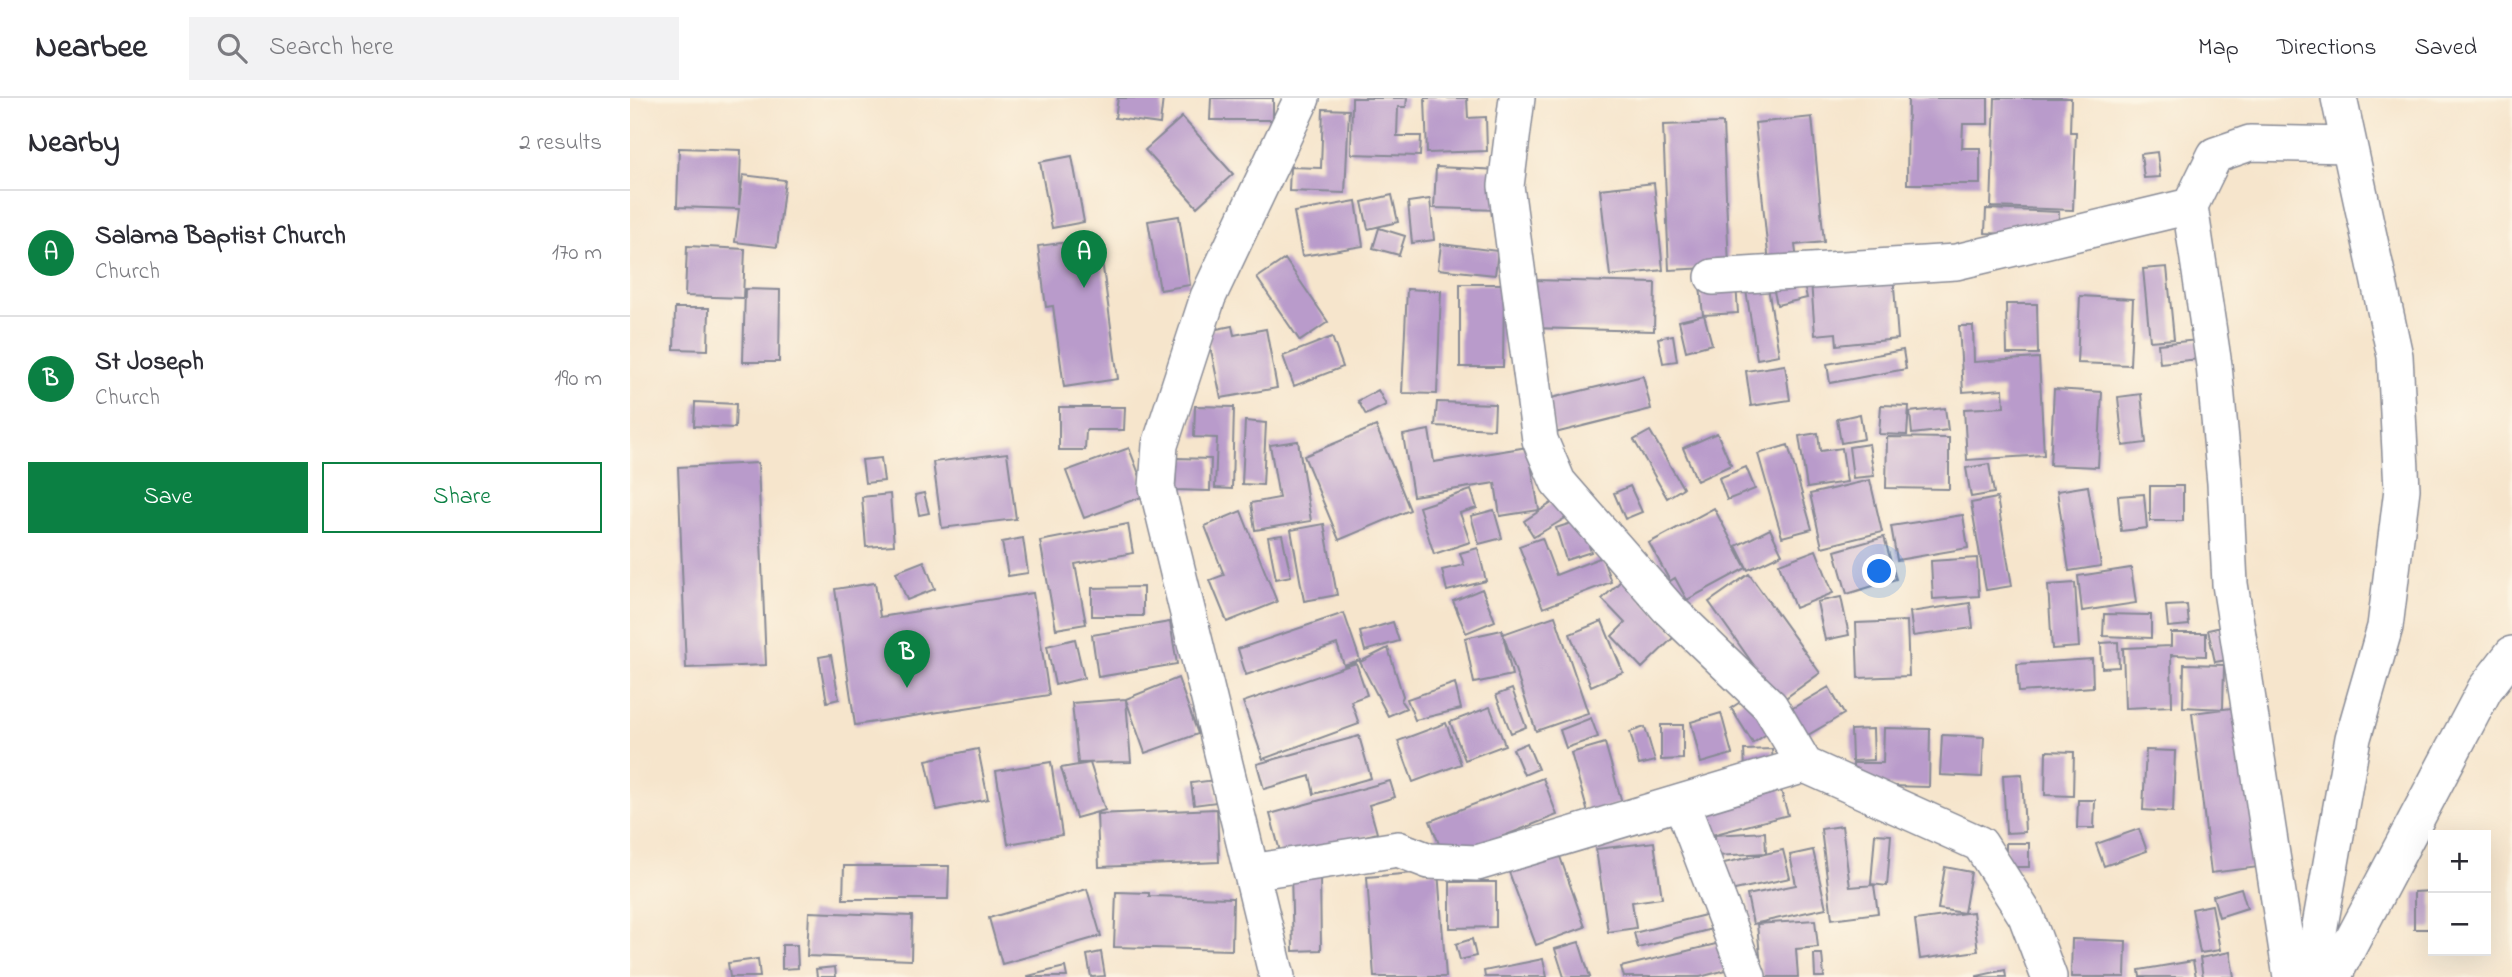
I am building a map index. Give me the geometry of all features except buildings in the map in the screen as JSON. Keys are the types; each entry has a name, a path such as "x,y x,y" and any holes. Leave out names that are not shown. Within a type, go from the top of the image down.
{"street":[{"path":"1277,977 1157,487 1160,445 1208,297 1302,98"},
{"path":"1517,98 1506,186 1540,440 1558,482 1668,608 1770,706 1805,765 1980,844 2026,916 2049,977"},
{"path":"2311,977 2353,738 2385,627 2402,489 2395,356 2339,98"},
{"path":"2291,977 2230,584 2225,483 2215,379 2190,205 2215,155 2250,143 2349,145"},
{"path":"1713,277 1955,262 2190,205"},
{"path":"2333,977 2485,689 2512,654"},
{"path":"1251,872 1398,849 1429,861 1477,863 1805,765"},
{"path":"1681,802 1748,977"}],"place":[{"name":"Salama Baptist Church","path":"1084,288"},
{"name":"St Joseph","path":"907,688"}]}
